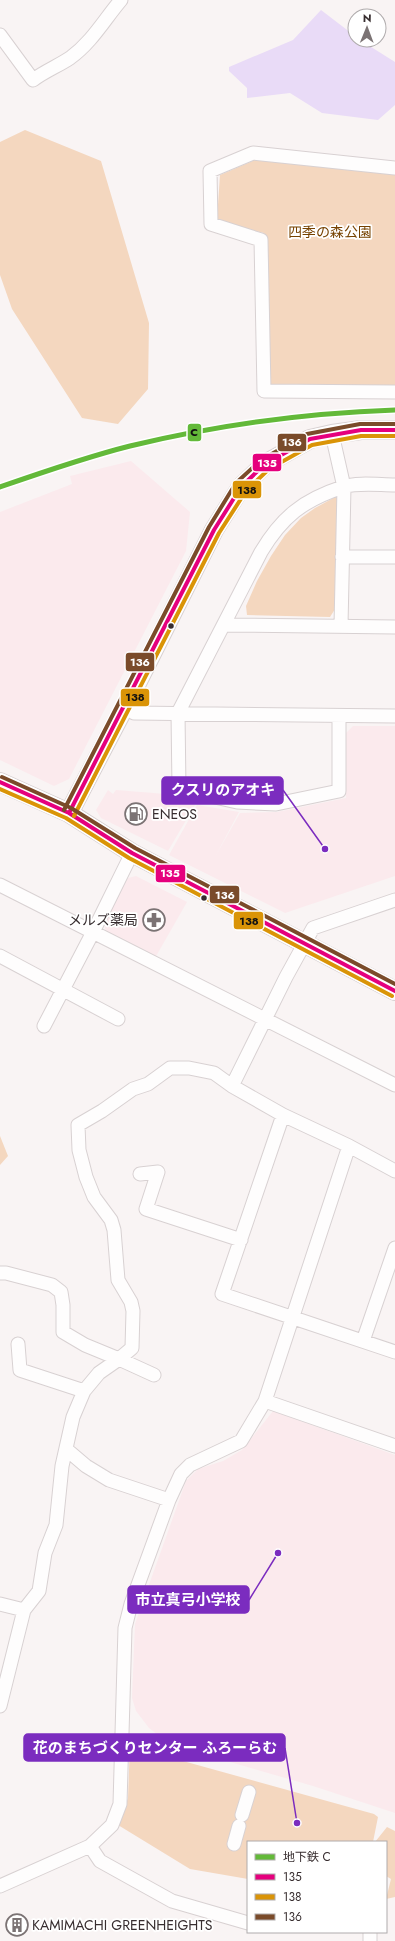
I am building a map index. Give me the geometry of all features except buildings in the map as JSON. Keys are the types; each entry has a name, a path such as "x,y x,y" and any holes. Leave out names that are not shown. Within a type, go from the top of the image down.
{"street":[{"path":"0,35 5,44 20,61 33,80 70,58 86,45 104,24 121,0"},
{"path":"395,168 253,153 210,171 211,224 261,240 264,391 395,392"},
{"path":"69,813 214,530 241,487 266,464 310,439 361,430 395,430"},
{"path":"332,434 344,487 341,626"},
{"path":"339,716 339,791 276,804 237,802 179,789 178,713 271,535 285,519 308,502 344,487 395,485"},
{"path":"342,557 395,557"},
{"path":"224,625 395,627"},
{"path":"124,707 134,713 395,716"},
{"path":"0,782 69,813 132,853 395,991"},
{"path":"44,1026 132,853"},
{"path":"0,885 395,1085"},
{"path":"232,1086 313,928 395,900"},
{"path":"0,956 118,1019"},
{"path":"0,1706 24,1610 39,1591 45,1553 56,1525 62,1466 73,1417 84,1392 99,1373 132,1348 133,1311 131,1302 118,1280 114,1230 111,1220 94,1197 86,1177 79,1150 78,1125 102,1111 133,1089 148,1084 170,1068 189,1068 214,1073 232,1086 283,1115 349,1146 395,1171"},
{"path":"283,1115 222,1294 395,1352"},
{"path":"0,1886 90,1846 112,1825 120,1804 126,1628 131,1604 169,1500 181,1474 190,1465 241,1441 265,1401 294,1317 349,1146"},
{"path":"140,1174 158,1172 146,1209 241,1240"},
{"path":"363,1341 395,1248"},
{"path":"0,1274 6,1273 52,1285 57,1288 61,1292 63,1305 63,1332 85,1345 154,1376"},
{"path":"18,1344 20,1370 84,1392"},
{"path":"265,1401 395,1446"},
{"path":"66,1449 86,1466 109,1480 169,1500"},
{"path":"0,1604 24,1610"},
{"path":"234,1844 249,1792"},
{"path":"90,1846 100,1861 172,1901 247,1923"}],"shaded area":[{"path":"321,10 347,30 347,48 373,48 395,62 395,105 378,120 322,113 290,93 247,98 247,88 229,71 229,67 293,40"},
{"path":"131,461 190,512 186,551 69,779 54,786 0,760 0,512 72,484 70,476"},
{"path":"353,726 395,726 395,876 285,913 169,855 197,805 239,812 216,855 240,813 277,812 346,798 346,733"},
{"path":"108,790 113,794 116,790 166,794 186,799 195,805 168,851 101,818 96,810"},
{"path":"136,876 187,902 155,958 106,933 104,923 128,878"},
{"path":"273,1411 395,1455 395,1813 313,1786 185,1749 166,1741 149,1728 136,1711 132,1698 135,1624 186,1481 198,1469 223,1461 242,1450"}],"green space":[{"path":"25,130 101,161 149,323 148,389 118,424 82,418 12,309 0,275 0,142"},
{"name":"四季の森公園","path":"257,159 395,173 395,386 270,384 264,233 222,224 217,219 220,175"},
{"path":"339,495 337,606 330,617 247,615 246,606 257,581 285,535 301,518 315,508"},
{"path":"0,1136 8,1156 0,1165"},
{"path":"137,1737 165,1756 374,1814 378,1817 373,1841 247,1841 247,1879 190,1869 118,1825 128,1798 130,1743"},
{"path":"387,1827 395,1831 395,1897 387,1899 391,1879 387,1877 387,1841 376,1841"}],"metro line":[{"name":"C","path":"0,487 114,450 196,432 295,417 395,410"}],"transit line":[{"name":"136","path":"64,810 209,527 236,483 261,460 307,434 360,424 395,424"},
{"name":"135","path":"69,813 214,530 241,487 265,464 310,439 361,430 395,430"},
{"name":"138","path":"74,816 219,533 246,491 269,469 312,445 361,436 395,436"},
{"name":"136","path":"2,777 71,808 135,848 395,984"},
{"name":"135","path":"0,782 69,813 132,853 395,991"},
{"name":"138","path":"0,789 66,818 129,858 392,996"}],"place":[{"name":"ENEOS","path":"136,814"},
{"name":"クスリのアオキ","path":"325,849"},
{"name":"メルズ薬局","path":"154,920"},
{"name":"市立真弓小学校","path":"278,1553"},
{"name":"花のまちづくりセンター ふろーらむ","path":"297,1823"},
{"name":"KAMIMACHI GREENHEIGHTS","path":"17,1925"}]}
